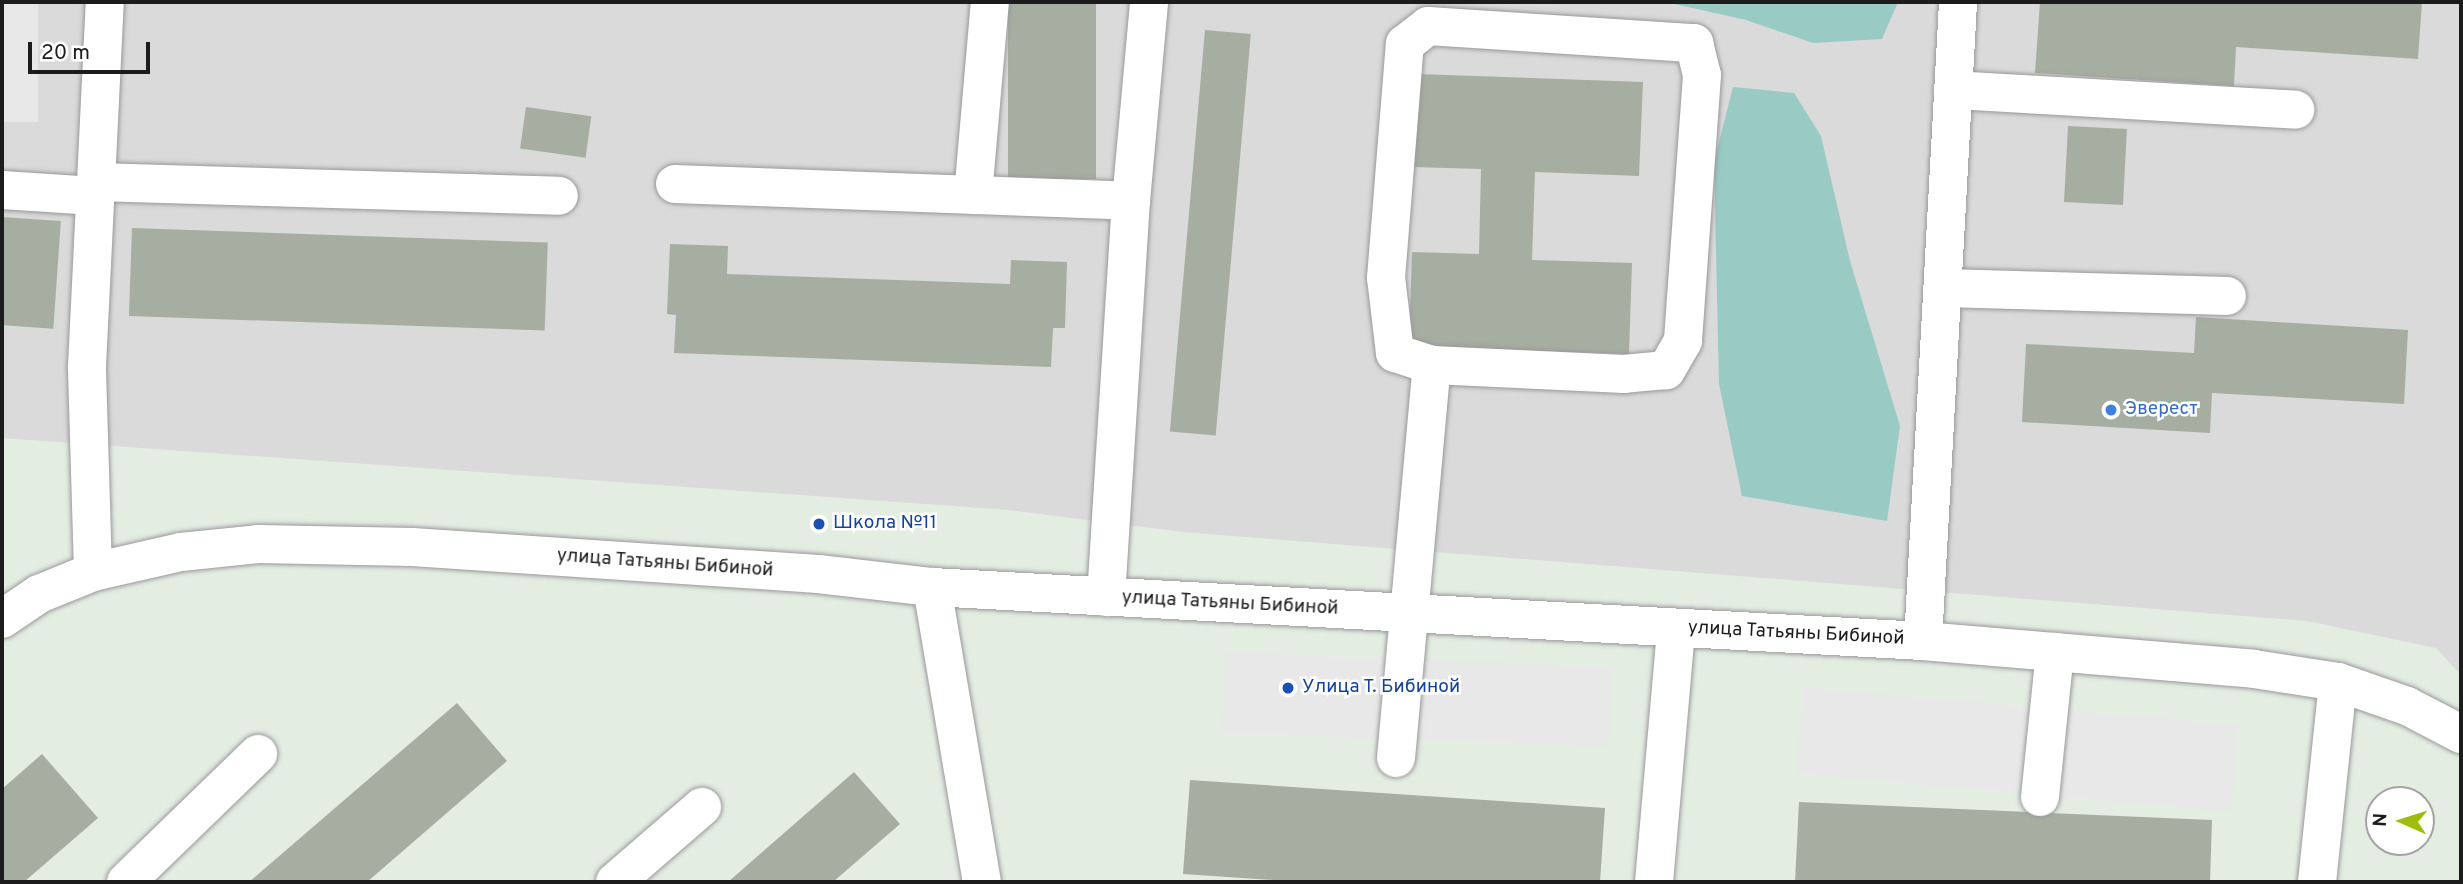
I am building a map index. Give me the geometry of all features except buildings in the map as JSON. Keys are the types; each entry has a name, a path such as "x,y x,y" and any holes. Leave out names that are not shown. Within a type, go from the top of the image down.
{"street":[{"path":"93,572 87,366 105,2"},
{"path":"974,195 989,2"},
{"path":"1106,597 1130,201 1149,2"},
{"path":"1923,641 1945,288 1958,2"},
{"path":"1428,26 1694,43 1702,75 1683,341 1666,370 1624,374 1432,365 1395,353 1386,278 1405,44 1428,26"},
{"path":"1953,90 2295,110"},
{"path":"675,184 1130,201"},
{"path":"2,190 559,196"},
{"path":"1945,288 2227,296"},
{"path":"1396,758 1406,612 1432,365"},
{"name":"улица Татьяны Бибиной","path":"2,619 39,594 93,572 181,552 258,544 412,547 818,574 932,587 1923,641 2254,669 2338,682 2407,706 2461,734"},
{"path":"932,587 982,882"},
{"path":"1654,882 1676,628"},
{"path":"2040,797 2055,652"},
{"path":"2317,882 2338,682"},
{"path":"126,882 258,754"},
{"path":"615,882 702,807"}],"shaded area":[{"path":"2,2 2461,2 2461,675 2436,648 2307,621 1183,532 1009,510 2,438"},
{"path":"2,2 38,2 38,122 2,122"},
{"path":"1666,2 1898,2 1882,39 1813,43 1746,20"},
{"path":"1733,87 1794,93 1821,136 1850,261 1900,426 1887,521 1742,496 1719,384 1714,162"},
{"path":"1225,653 1612,667 1609,746 1222,733"},
{"path":"1803,687 2239,725 2232,812 1795,774"}],"place":[{"name":"Эверест","path":"2111,410"},
{"name":"Школа №11","path":"819,524"},
{"name":"Улица Т. Бибиной","path":"1288,688"}]}
